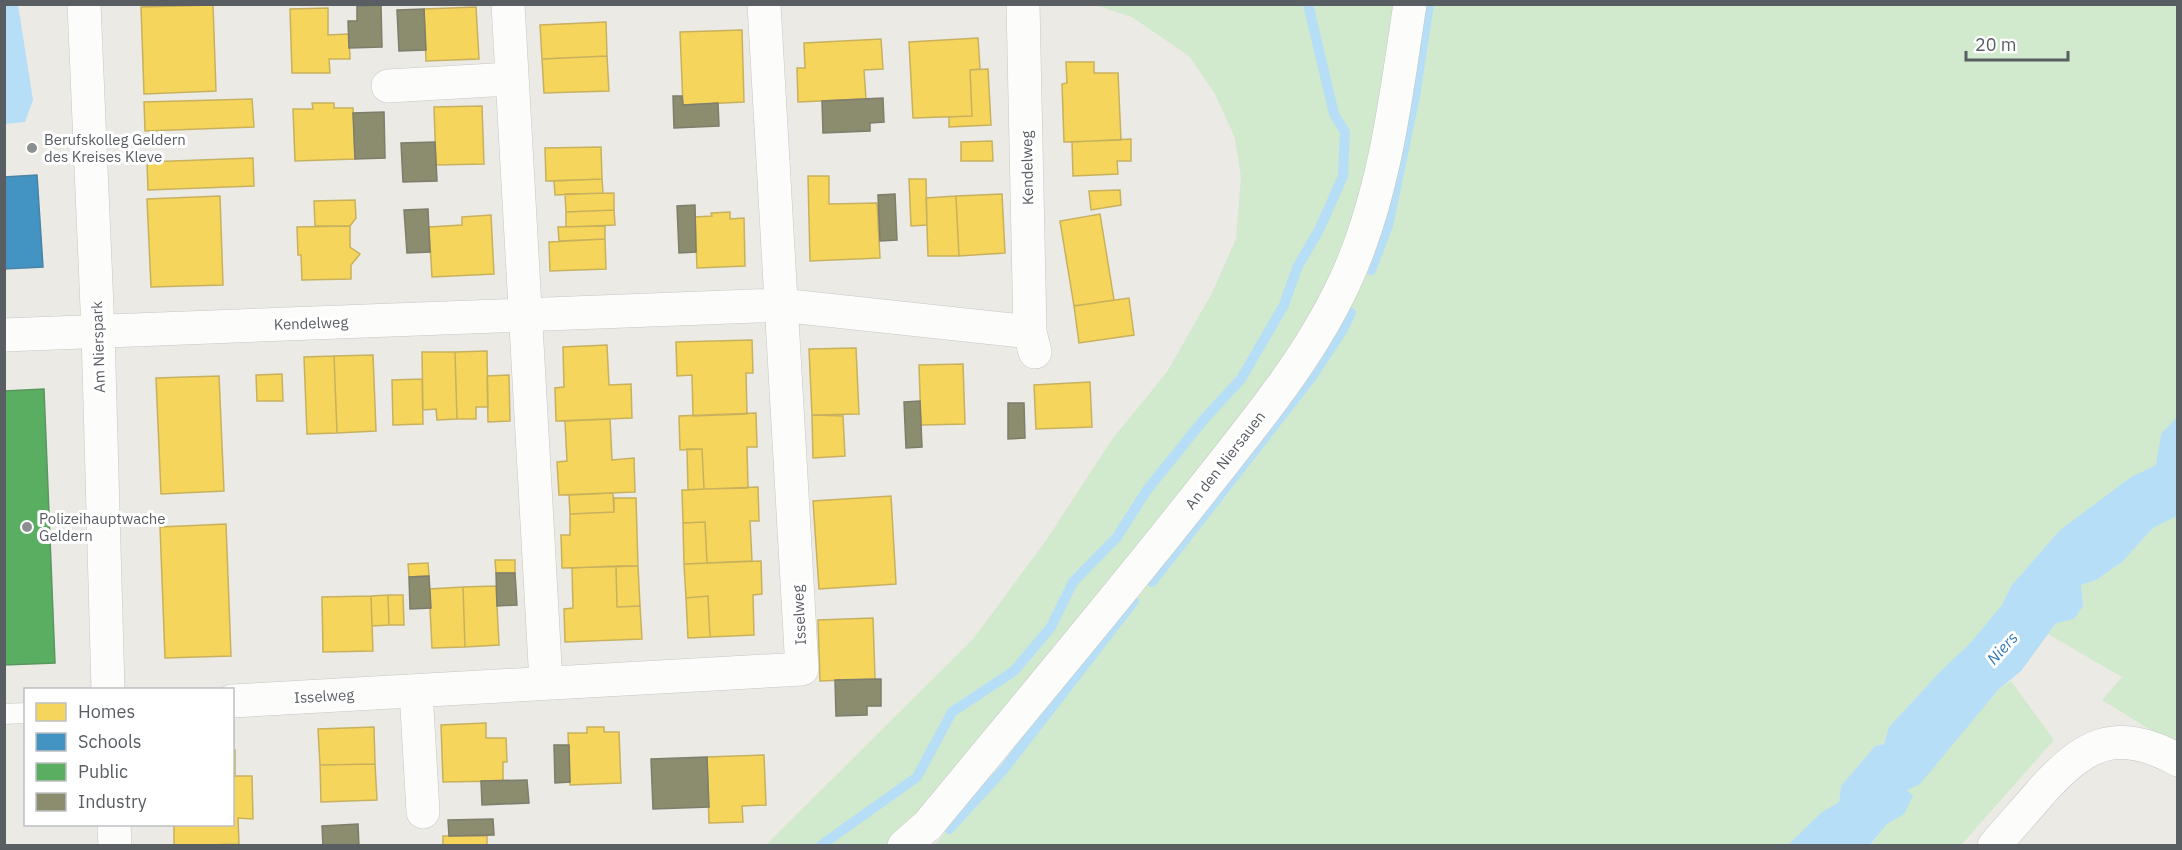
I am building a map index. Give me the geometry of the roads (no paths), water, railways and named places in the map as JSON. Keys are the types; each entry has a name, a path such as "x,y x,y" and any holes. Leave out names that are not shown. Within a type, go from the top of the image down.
{"street":[{"name":"Am Nierspark","path":"84,4 98,331 108,688"},
{"path":"508,4 546,683"},
{"path":"764,4 780,305"},
{"name":"Kendelweg","path":"4,335 780,305 1033,343 1023,4"},
{"name":"An den Niersauen","path":"904,846 928,825 1097,623 1282,388 1323,324 1349,272 1366,228 1383,168 1410,4"},
{"path":"388,86 512,79"},
{"name":"Isselweg","path":"234,701 802,669 780,305"},
{"path":"416,691 423,812"},
{"path":"1994,846 2058,774 2092,747 2110,743 2130,743 2151,748 2178,760"},
{"path":"114,826 115,846"}],"lane":[{"path":"4,714 24,713"}],"water":[{"path":"5,4 18,5 33,100 25,122 5,124"},
{"name":"Niers","path":"2177,417 2177,516 2153,528 2122,562 2096,580 2081,585 2083,606 2074,619 2056,623 2021,671 1998,690 1920,784 1907,790 1913,796 1904,814 1887,824 1870,845 1788,845 1822,812 1839,802 1841,786 1875,746 1884,744 1889,727 1972,641 2002,605 2011,586 2060,530 2131,477 2156,465 2161,434"}],"waterway":[{"path":"820,846 917,777 952,712 1014,671 1051,627 1073,582 1117,537 1147,490 1205,418 1241,379 1284,305 1297,268 1320,228 1343,176 1345,132 1334,114 1308,4"},
{"path":"1371,270 1388,226 1415,96 1429,4"},
{"path":"1152,582 1311,378 1351,313"},
{"path":"949,829 1004,769 1134,601"}],"place":[{"name":"Berufskolleg Geldern des Kreises Kleve","path":"32,148"},
{"name":"Polizeihauptwache Geldern","path":"27,527"}]}
